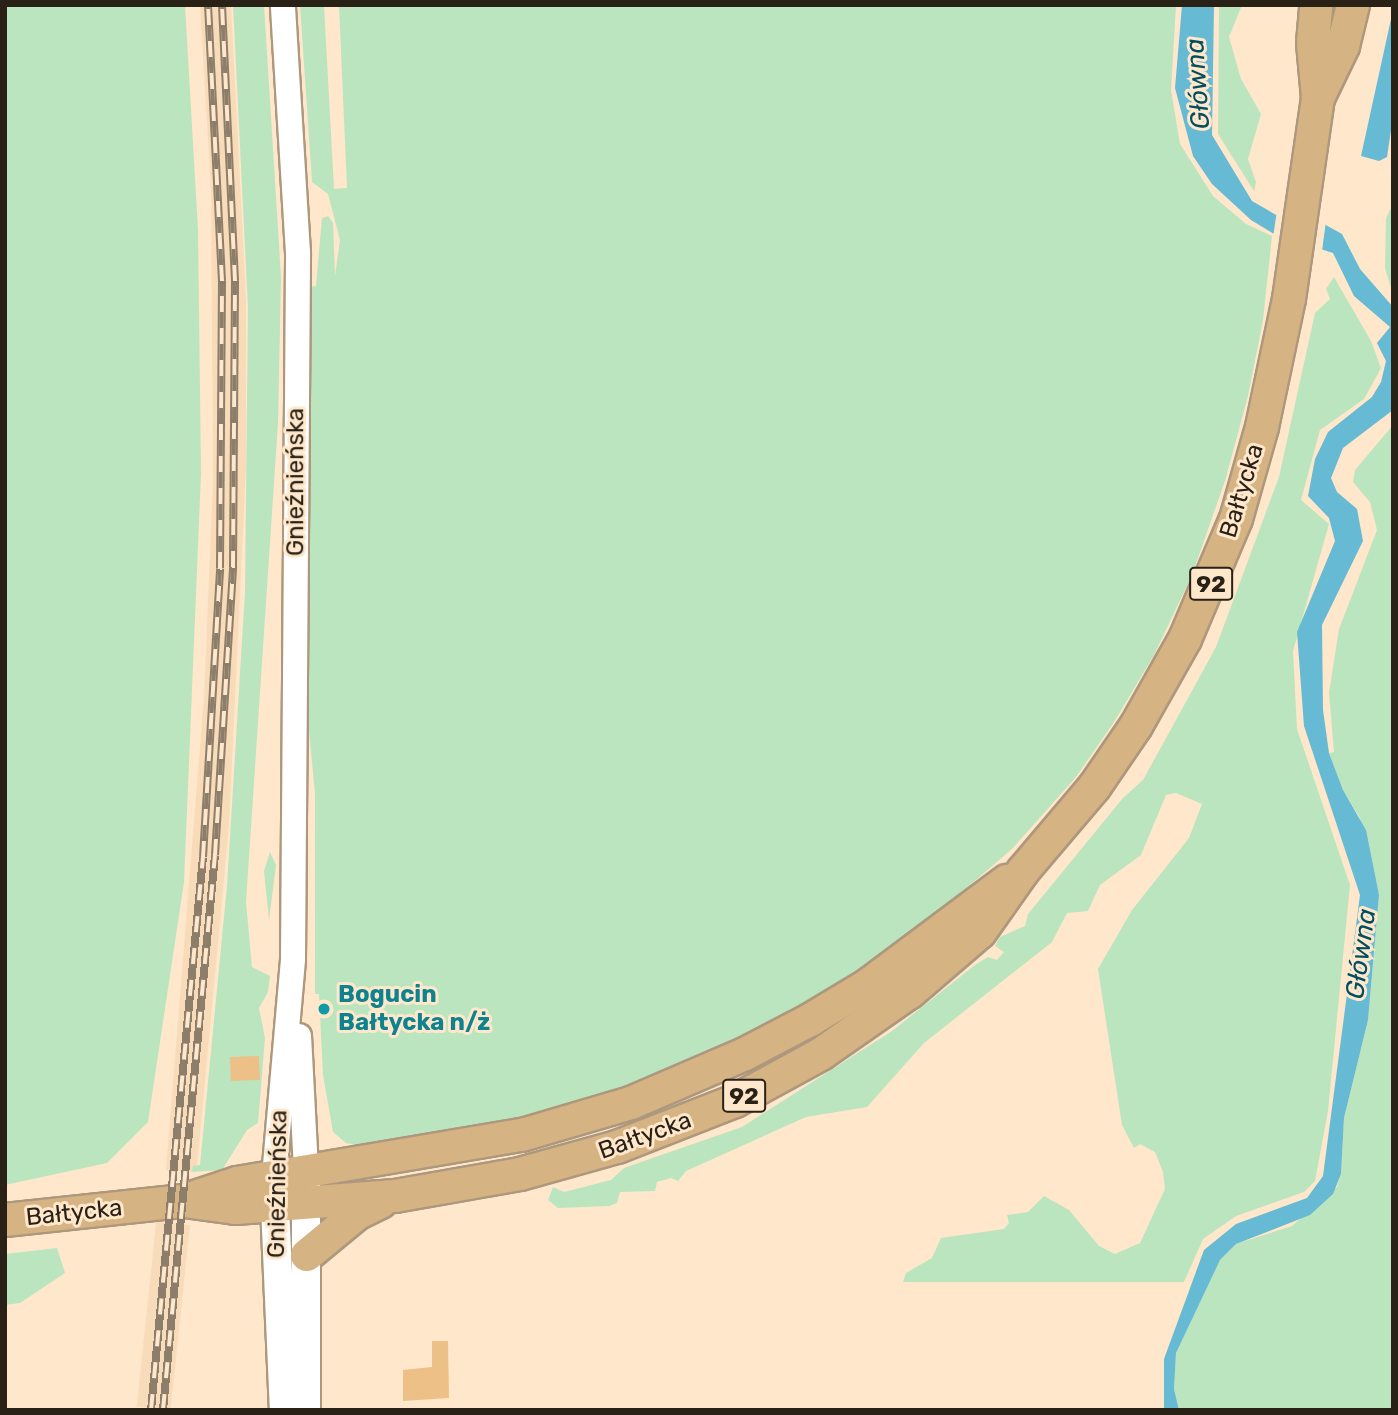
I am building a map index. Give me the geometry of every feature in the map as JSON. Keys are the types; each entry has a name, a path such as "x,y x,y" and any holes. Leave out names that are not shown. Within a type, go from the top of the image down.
{"main road":[{"name":"Bałtycka","path":"274,1191 307,1204 396,1196 520,1174 617,1147 694,1119 770,1083 862,1028 942,966 979,932 1023,871 1118,753 1169,670 1205,597 1236,519 1262,427 1296,251 1318,98 1313,43 1316,5"},
{"name":"Bałtycka","path":"1318,98 1343,46 1353,5"},
{"name":"Bałtycka","path":"5,1220 274,1191 306,1171 522,1135 631,1103 697,1076 799,1026 868,985 1023,871"},
{"name":"Gnieźnieńska","path":"306,1171 306,1410"},
{"name":"Gnieźnieńska","path":"274,1191 284,1410"},
{"path":"307,1255 358,1213 396,1196"}],"street":[{"name":"Gnieźnieńska","path":"283,5 298,253 293,959 306,1171"},
{"name":"Gnieźnieńska","path":"274,1191 293,959"}],"shaded area":[{"path":"200,5 231,5 246,300 246,467 229,825 197,1166 192,1172 166,1170 204,697 213,481 211,190"},
{"path":"156,1221 190,1225 171,1410 137,1406"}],"green space":[{"path":"5,5 185,5 198,230 201,473 184,882 148,1122 107,1163 5,1185"},
{"path":"233,5 264,5 281,277 278,423 246,902 252,967 270,976 268,992 259,1008 265,1038 258,1123 247,1130 222,1170 192,1172 193,1166 200,1165 227,886 245,592 248,308"},
{"path":"300,5 324,5 334,189 347,188 339,5 1176,5 1171,90 1180,144 1213,196 1246,224 1272,236 1263,320 1248,396 1225,481 1192,575 1154,655 1114,722 1076,777 1012,849 888,955 813,1003 688,1066 545,1117 369,1147 346,1143 333,1132 323,1075 319,994 315,994 315,794 307,709 308,287 316,286 322,218 328,216 333,223 335,276 340,240 328,194 312,182"},
{"path":"1219,5 1242,5 1229,37 1241,79 1261,114 1248,159 1256,182 1254,191 1218,134"},
{"path":"1393,204 1393,295 1385,268 1386,218"},
{"path":"1334,277 1371,341 1381,368 1364,399 1320,430 1301,500 1329,524 1293,651 1297,729 1350,885 1328,1111 1315,1181 1304,1192 1236,1216 1203,1239 1184,1282 903,1282 906,1273 932,1258 941,1238 1004,1229 1009,1223 1007,1215 1028,1212 1044,1196 1069,1210 1099,1246 1115,1254 1140,1243 1165,1189 1163,1172 1155,1152 1140,1144 1134,1148 1122,1125 1098,969 1132,910 1189,838 1202,804 1176,793 1166,795 1141,855 1100,885 1088,911 1067,913 1052,942 924,1043 867,1107 806,1117 686,1171 678,1181 671,1178 657,1182 655,1191 620,1192 617,1203 609,1206 558,1208 548,1200 553,1187 564,1192 611,1180 624,1168 742,1127 892,1031 975,965 988,957 997,960 1004,952 995,946 1000,937 1025,926 1028,914 1123,798 1143,780 1216,647 1279,477 1315,313 1330,299 1326,289"},
{"path":"1393,425 1393,1410 1179,1410 1174,1389 1176,1353 1219,1261 1236,1244 1292,1226 1337,1187 1341,1174 1344,1118 1368,1020 1379,895 1360,818 1343,790 1329,753 1334,752 1329,693 1339,629 1377,530 1370,502 1353,482 1355,470"},
{"path":"270,852 276,865 269,920 264,871"},
{"path":"57,1248 65,1273 20,1303 5,1305 5,1254"}],"water":[{"name":"Główna","path":"1182,5 1214,5 1212,135 1252,201 1278,216 1324,224 1342,234 1360,269 1393,307 1393,410 1343,448 1331,478 1337,492 1357,509 1363,541 1322,625 1323,710 1329,753 1343,790 1366,830 1379,895 1368,1020 1344,1118 1341,1174 1333,1194 1310,1215 1236,1244 1220,1260 1176,1353 1174,1389 1179,1410 1164,1410 1164,1359 1204,1250 1236,1224 1307,1198 1323,1176 1360,895 1304,726 1297,632 1335,541 1329,518 1308,496 1315,459 1328,432 1372,397 1381,382 1386,361 1377,343 1390,327 1354,296 1333,253 1274,234 1251,220 1212,184 1193,156 1175,88"},
{"path":"1393,10 1393,117 1387,157 1379,161 1361,156"}],"pier":[{"path":"1277,211 1326,221 1322,251 1273,237"}],"building":[{"path":"259,1056 260,1080 231,1081 230,1057"},
{"path":"432,1341 448,1341 449,1398 403,1401 403,1370 432,1367"}],"railway":[{"path":"151,1410 203,857 220,568 222,281 208,5"},
{"path":"163,1410 215,855 233,567 235,281 222,5"}],"place":[{"name":"Bogucin Bałtycka n/ż","path":"324,1009"}]}
